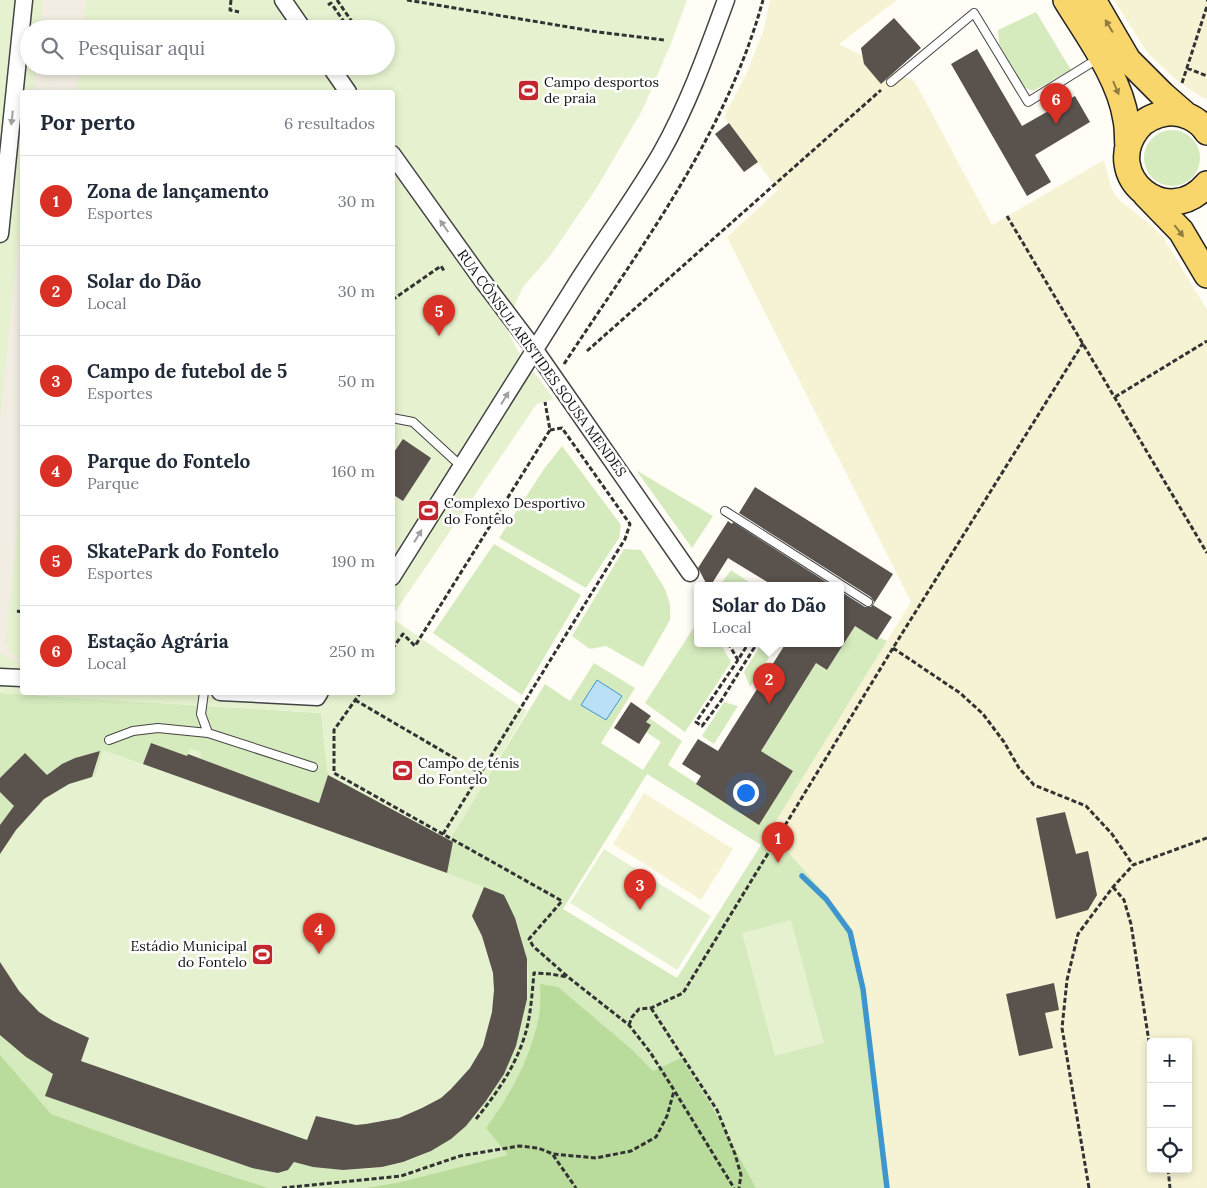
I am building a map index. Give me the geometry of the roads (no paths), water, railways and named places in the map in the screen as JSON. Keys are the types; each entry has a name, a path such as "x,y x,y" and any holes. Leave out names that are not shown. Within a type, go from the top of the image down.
{"main road":[{"path":"1066,0 1109,70 1120,99 1126,120 1128,170 1138,187 1180,231 1207,275"},
{"path":"1093,0 1128,60 1162,95 1200,123"},
{"path":"1128,147 1132,135 1147,120 1168,113 1200,123"},
{"path":"1146,195 1161,201 1178,202 1194,197 1207,186"}],"street":[{"path":"22,20 24,0"},
{"path":"282,0 296,20"},
{"path":"395,572 574,287 636,195 662,151 686,102 726,0"},
{"path":"0,234 20,39"},
{"path":"336,75 347,90"},
{"name":"RUA CÔNSUL ARISTIDES SOUSA MENDES","path":"395,158 482,280 535,350 690,573"},
{"path":"0,677 20,678"},
{"path":"278,695 316,697 318,695"}],"lane":[{"path":"891,82 974,13 1028,102 1101,57"},
{"path":"395,419 413,422 462,467"},
{"path":"725,511 837,582"},
{"path":"844,587 868,602"},
{"path":"204,695 201,714 208,733"},
{"path":"109,740 133,730 158,728 208,733 313,767"}],"water":[{"path":"597,680 622,696 606,720 581,705"}],"waterway":[{"path":"802,876 826,899 850,932 863,989 887,1188"}],"place":[{"name":"Campo desportos de praia","path":"528,90"},
{"name":"Estação Agrária","path":"1056,124"},
{"name":"SkatePark do Fontelo","path":"439,336"},
{"name":"Complexo Desportivo do Fontelo","path":"428,511"},
{"name":"Solar do Dão","path":"769,704"},
{"name":"Campo de ténis do Fontelo","path":"402,771"},
{"name":"Zona de lançamento","path":"778,863"},
{"name":"Campo de futebol de 5","path":"640,910"},
{"name":"Estádio Municipal do Fontelo","path":"263,954"},
{"name":"Parque do Fontelo","path":"319,954"}]}
